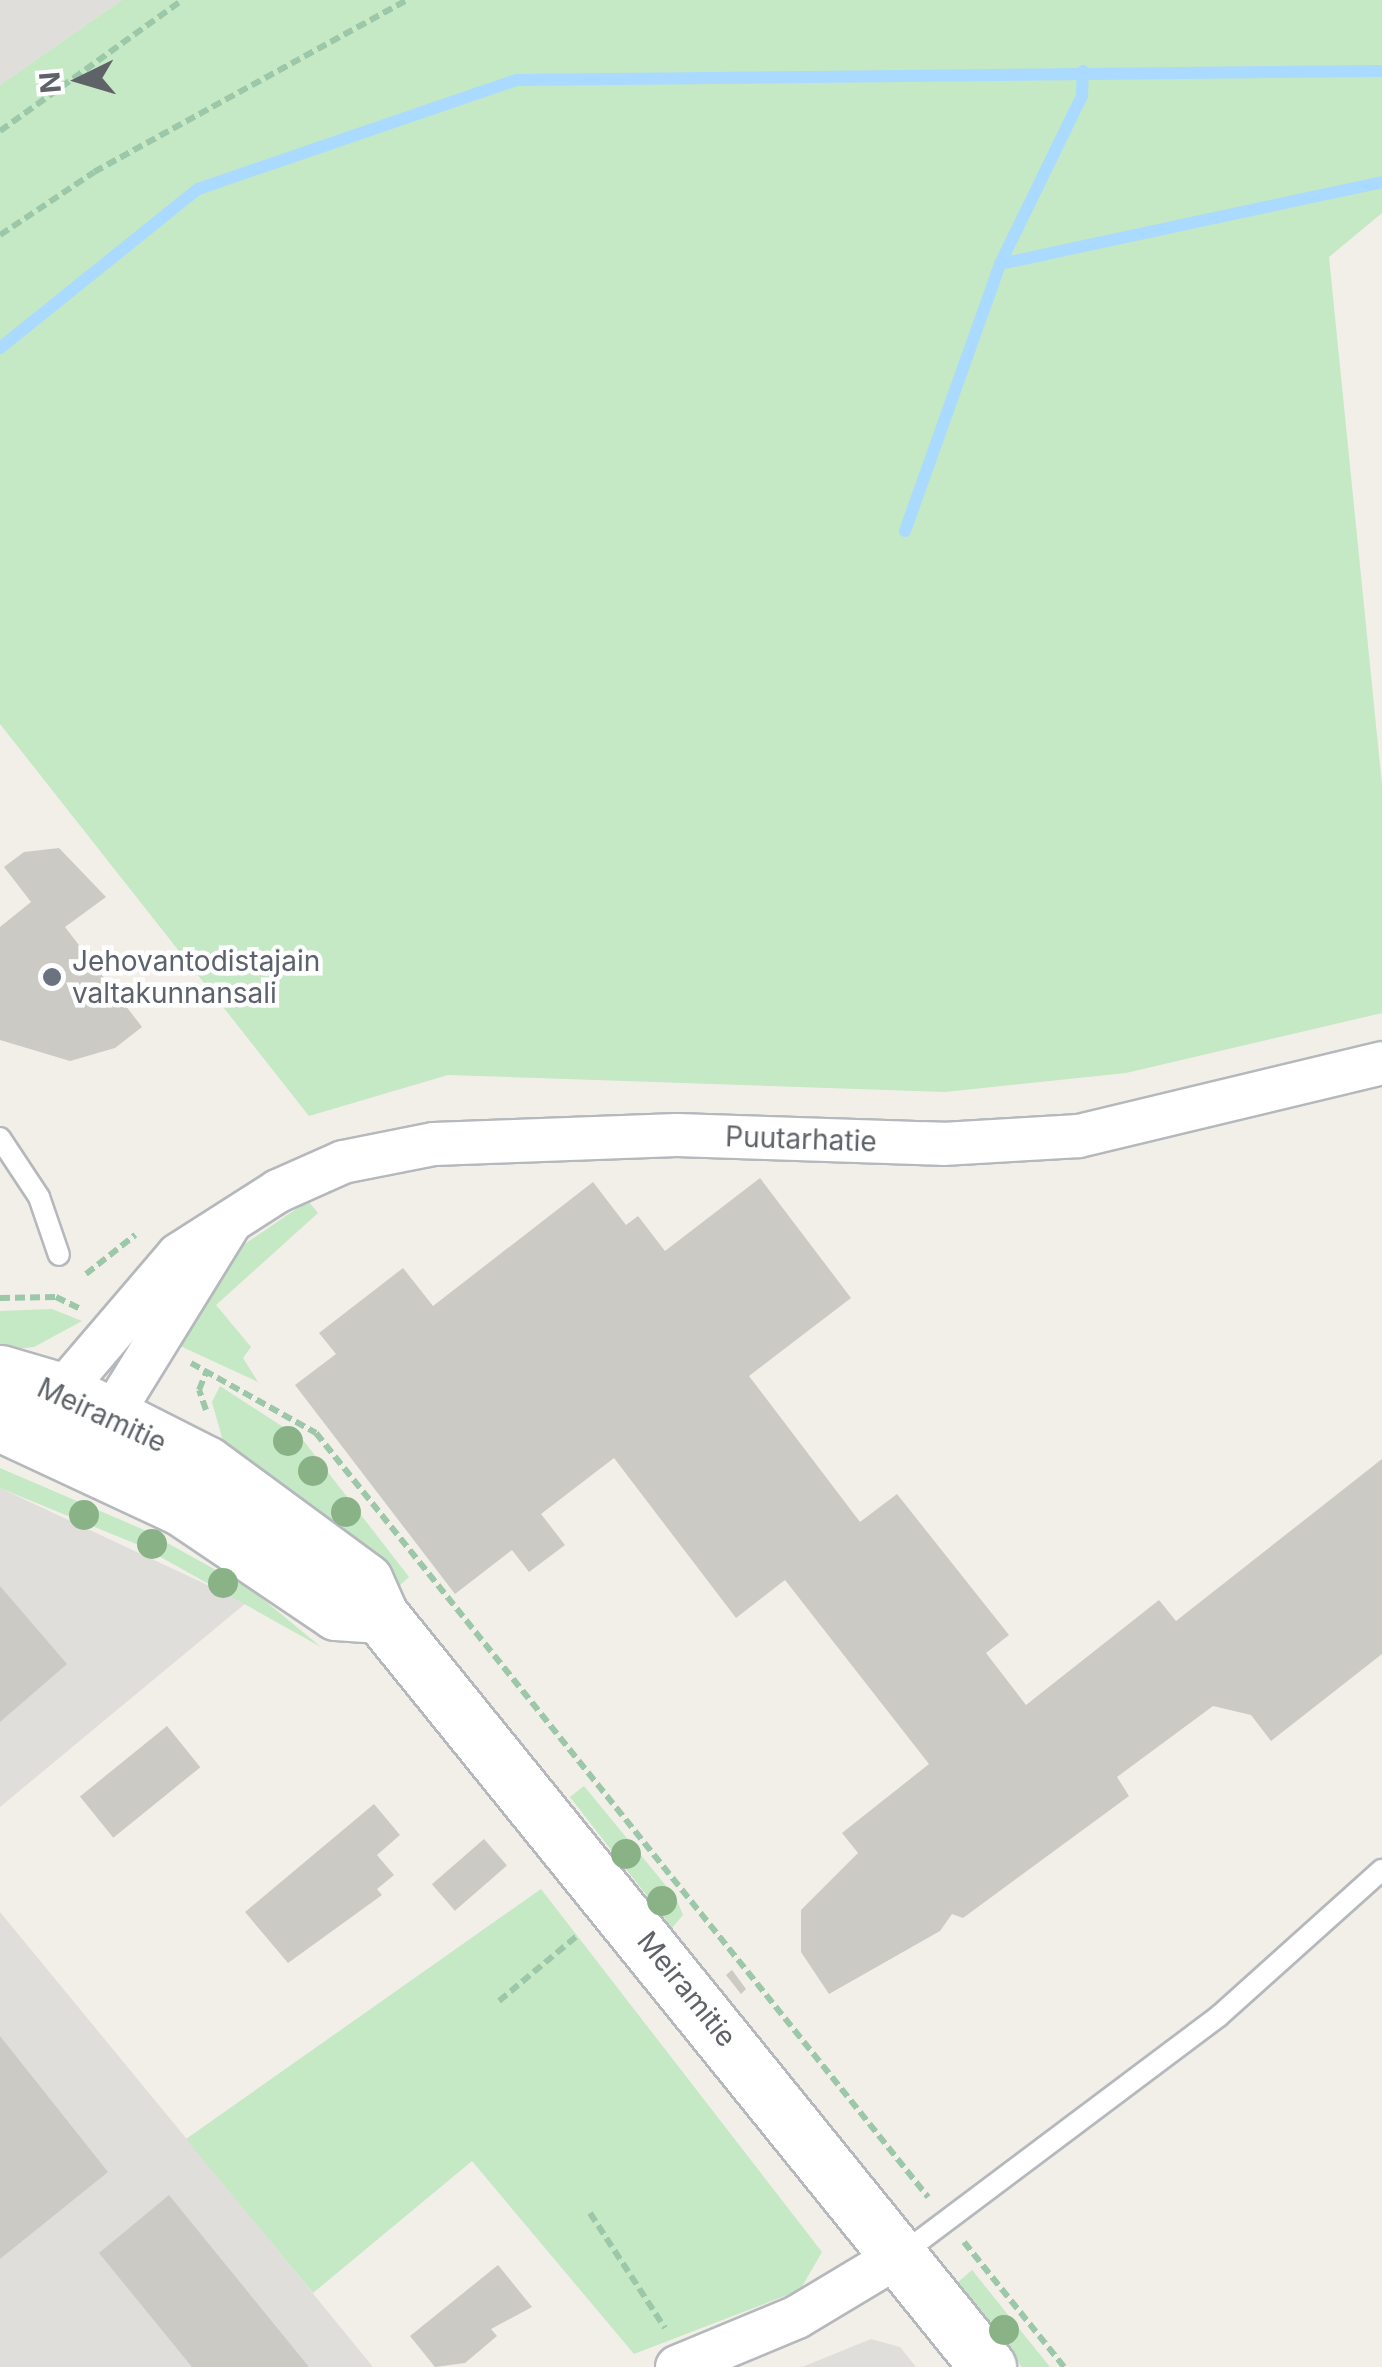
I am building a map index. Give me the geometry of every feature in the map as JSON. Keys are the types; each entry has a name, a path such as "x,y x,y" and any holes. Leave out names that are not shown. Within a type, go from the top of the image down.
{"main road":[{"name":"Meiramitie","path":"0,1373 62,1392 90,1432"},
{"name":"Meiramitie","path":"0,1423 90,1432 286,1516 365,1581 380,1616 617,1902 988,2367"}],"street":[{"name":"Puutarhatie","path":"62,1392 178,1255 343,1162 434,1144 1078,1136 1382,1063"},
{"name":"Puutarhatie","path":"90,1432 230,1224"},
{"path":"682,2365 797,2318 900,2256"}],"lane":[{"path":"0,1138 39,1197 59,1255"},
{"path":"900,2256 1219,2016 1382,1870"}],"path":[{"path":"0,131 182,0"},
{"path":"0,235 94,172 407,0"},
{"path":"499,2001 617,1902"},
{"path":"590,2213 682,2365"}],"shaded area":[{"path":"0,0 122,0 0,85"},
{"path":"0,1488 246,1603 0,1807"},
{"path":"0,1912 195,2149 373,2367 0,2367"},
{"path":"871,2339 900,2347 916,2367 802,2367"}],"green space":[{"path":"122,0 1382,0 1382,213 1329,257 1382,785 1382,1013 1126,1073 945,1092 448,1075 309,1116 0,724 0,85"},
{"path":"308,1201 318,1213 216,1305 251,1347 243,1358 258,1382 178,1345 227,1256"},
{"path":"52,1309 82,1321 34,1347 0,1351 0,1311"},
{"path":"220,1386 303,1440 409,1577 398,1587 227,1455 212,1402"},
{"path":"0,1468 142,1529 252,1590 321,1647 141,1546 0,1488"},
{"path":"584,1786 676,1898 683,1915 672,1928 570,1797"},
{"path":"541,1889 822,2252 800,2290 634,2354 472,2161 313,2293 186,2139"},
{"path":"972,2270 1050,2367 1022,2367 956,2284"}],"building":[{"name":"Jehovantodistajain valtakunnansali","path":"59,848 106,897 65,927 142,1027 115,1048 70,1061 0,1040 0,927 31,902 4,867 24,852"},
{"path":"760,1178 851,1298 749,1376 860,1522 897,1494 1009,1635 986,1653 1026,1705 1159,1600 1176,1621 1382,1459 1382,1654 1271,1741 1251,1715 1213,1706 1117,1777 1129,1796 963,1918 952,1914 940,1931 829,1994 801,1952 801,1910 858,1853 842,1833 929,1764 785,1580 736,1618 614,1458 541,1514 565,1545 529,1572 512,1550 455,1594 295,1385 336,1354 319,1333 403,1268 433,1306 593,1182 626,1225 638,1216 665,1251"},
{"path":"0,1586 67,1664 0,1722"},
{"path":"167,1726 200,1767 113,1838 80,1796"},
{"path":"374,1804 400,1835 377,1855 394,1875 377,1889 382,1895 288,1963 245,1912"},
{"path":"484,1839 507,1865 455,1911 432,1884"},
{"path":"732,1970 746,1989 741,1994 726,1975"},
{"path":"0,2036 108,2172 0,2259"},
{"path":"169,2195 309,2367 192,2367 99,2253"},
{"path":"498,2265 532,2307 491,2329 497,2336 465,2363 435,2367 410,2336"}],"waterway":[{"path":"905,531 1000,264 1082,96 1083,71"},
{"path":"0,348 198,189 517,80 1382,71"},
{"path":"1000,264 1382,182"}],"place":[{"name":"Jehovantodistajain valtakunnansali","path":"52,977"}]}
